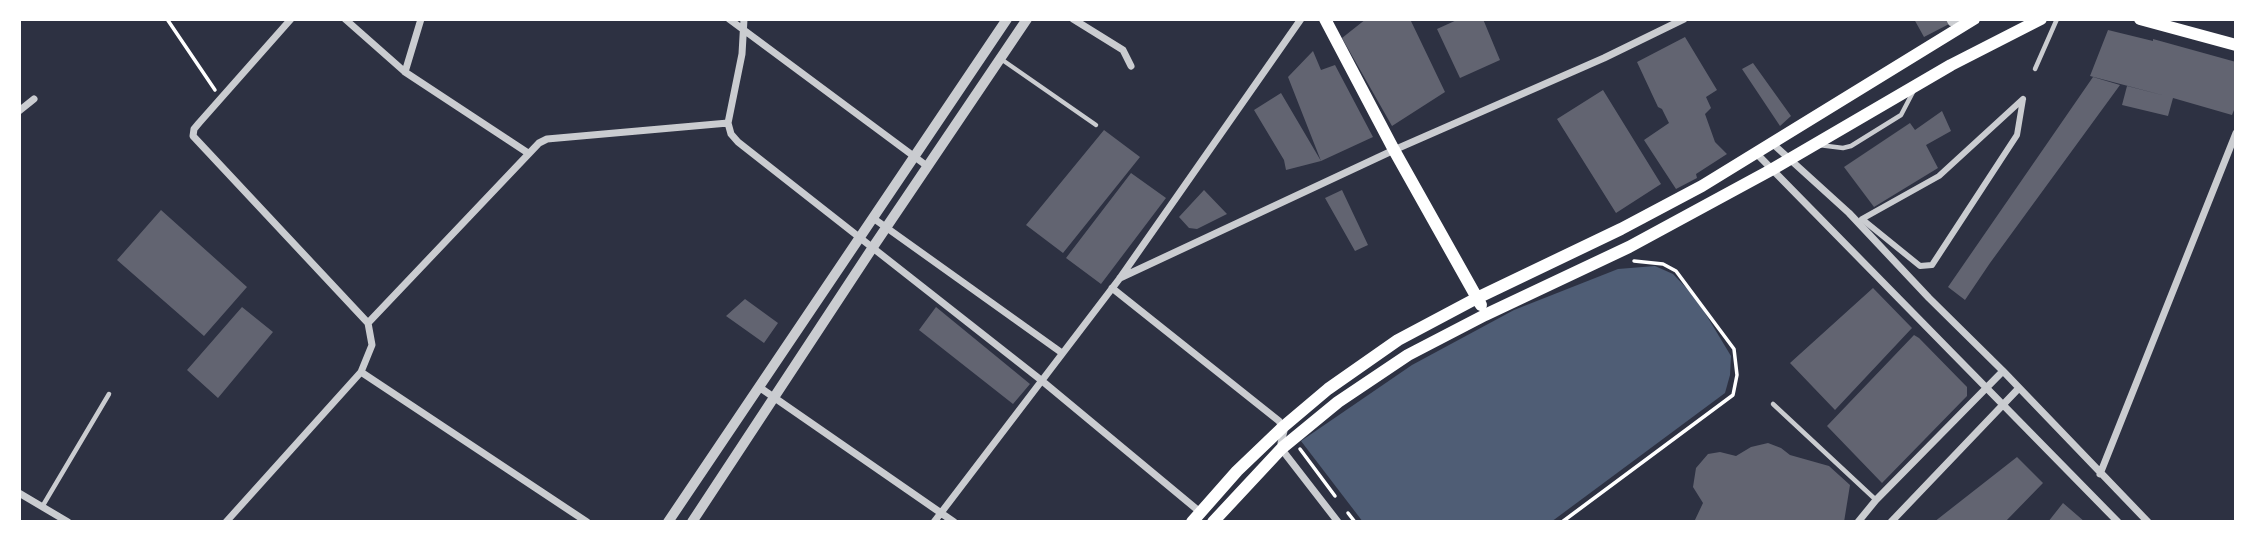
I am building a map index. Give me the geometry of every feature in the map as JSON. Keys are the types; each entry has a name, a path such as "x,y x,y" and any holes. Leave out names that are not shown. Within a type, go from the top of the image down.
{"main road":[{"path":"1325,19 1485,315"},
{"path":"1196,517 1283,426 1328,389 1398,340 1631,223 1757,154 1974,19"},
{"path":"1213,522 1282,448 1338,402 1408,355 1485,315 1629,247 1771,170 1918,83 2041,19"},
{"path":"2140,19 2236,45"}],"street":[{"path":"226,522 361,372 372,345 368,323 193,136 194,129 220,97 291,19"},
{"path":"345,19 405,72 528,153"},
{"path":"405,72 421,19"},
{"path":"729,19 927,166"},
{"path":"744,19 742,54 728,124 731,134 738,142 1041,380 1196,517"},
{"path":"668,522 1007,19"},
{"path":"692,522 1027,19"},
{"path":"1073,19 1123,50 1131,66"},
{"path":"934,522 1120,278 1301,19"},
{"path":"1949,19 1951,23 1960,19"},
{"path":"1120,278 1682,20"},
{"path":"19,111 34,99"},
{"path":"2023,99 2017,135 1932,265 1920,266 1862,219 1938,176 2023,99"},
{"path":"368,323 528,153 547,139 728,124"},
{"path":"2100,474 2236,133"},
{"path":"1773,144 1849,213 1954,325 2003,371 2148,522"},
{"path":"1757,154 2118,522"},
{"path":"873,218 1062,353"},
{"path":"1112,288 1279,421 1283,426 1282,448 1338,522"},
{"path":"815,306 828,316"},
{"path":"1858,522 1876,500 2003,371"},
{"path":"361,372 587,522"},
{"path":"759,387 954,522"},
{"path":"1891,522 2019,388"},
{"path":"700,475 716,485"},
{"path":"19,493 68,522"}],"lane":[{"path":"2035,69 2057,19"},
{"path":"1000,58 1096,125"},
{"path":"1805,148 1818,145 1843,148 1851,146 1901,115 1918,83"},
{"path":"43,506 109,394"},
{"path":"1773,404 1876,500"}],"path":[{"path":"167,19 220,97"},
{"path":"1562,522 1733,395 1737,375 1734,349 1676,271 1662,264 1636,261 1624,264"},
{"path":"1295,442 1340,502"},
{"path":"1347,512 1355,522"}],"water":[{"path":"1655,266 1673,274 1696,298 1731,356 1725,393 1551,522 1363,522 1301,441 1412,365 1514,310 1618,269"}],"building":[{"path":"1366,19 1410,19 1445,92 1392,126 1342,38"},
{"path":"1459,19 1483,19 1500,60 1460,78 1437,29"},
{"path":"1914,19 1949,19 1951,23 1924,37"},
{"path":"2108,30 2153,39 2236,62 2236,105 2232,115 2173,98 2168,116 2122,105 2127,86 2166,96 2090,76"},
{"path":"1685,37 1717,90 1706,97 1711,108 1705,114 1715,142 1727,154 1696,174 1697,178 1676,189 1644,140 1669,123 1662,109 1658,107 1637,62"},
{"path":"1313,51 1321,70 1335,65 1373,137 1321,161 1288,77"},
{"path":"1753,63 1791,116 1780,126 1742,69"},
{"path":"2093,77 2120,85 1965,300 1948,287"},
{"path":"1603,90 1661,184 1616,213 1557,119"},
{"path":"1281,93 1321,161 1286,170 1284,160 1254,110"},
{"path":"1942,111 1951,131 1926,145 1938,168 1874,207 1844,167 1910,123 1915,130"},
{"path":"1104,130 1140,157 1063,253 1026,225"},
{"path":"1131,173 1166,198 1101,284 1066,258"},
{"path":"1204,190 1227,214 1197,229 1189,228 1179,217"},
{"path":"1342,190 1368,245 1355,251 1325,198"},
{"path":"161,210 247,287 204,336 117,260"},
{"path":"1873,288 1912,328 1835,410 1790,363"},
{"path":"745,299 778,323 764,343 726,316"},
{"path":"242,307 273,332 218,398 187,370"},
{"path":"936,307 1030,384 1013,404 919,330"},
{"path":"1914,335 1967,387 1967,396 1882,483 1827,426"},
{"path":"1768,443 1790,455 1829,466 1850,485 1844,522 1694,522 1703,503 1693,487 1696,468 1708,454 1720,452 1736,456 1751,447"},
{"path":"2017,457 2043,483 2005,522 1934,522"},
{"path":"2063,503 2085,522 2048,522"}]}
